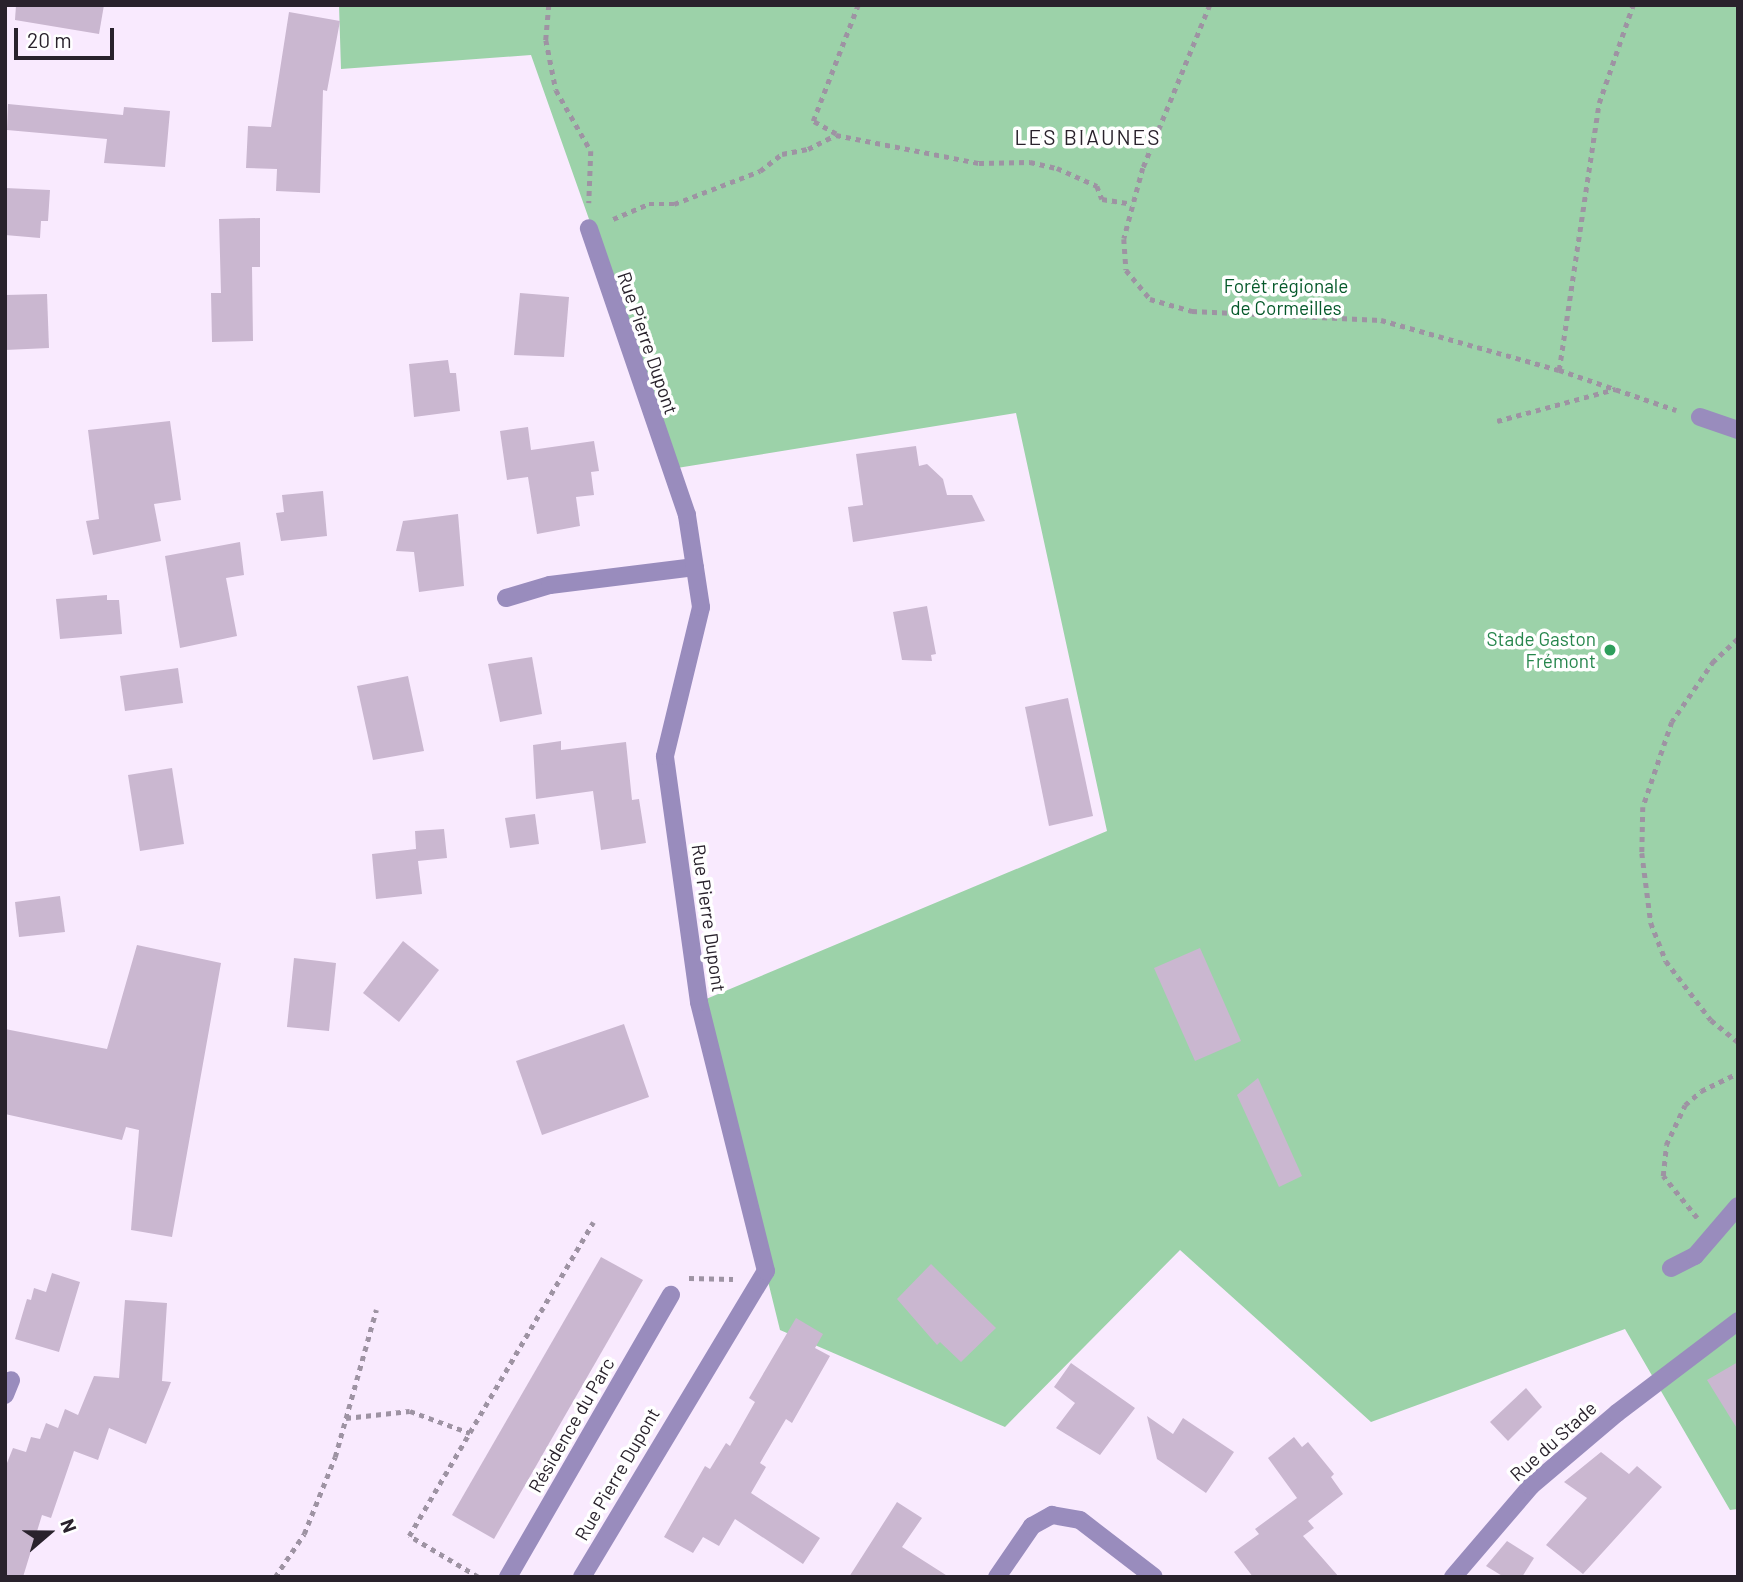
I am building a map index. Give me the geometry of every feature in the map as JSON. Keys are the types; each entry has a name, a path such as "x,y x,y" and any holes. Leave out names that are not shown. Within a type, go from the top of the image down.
{"street":[{"name":"Rue Pierre Dupont","path":"582,1577 766,1271 699,1002 665,757 701,607 687,515 589,228"},
{"path":"1700,417 1738,430"},
{"path":"506,598 550,585 695,567"},
{"path":"1671,1268 1695,1256 1738,1206"},
{"name":"Résidence du Parc","path":"508,1577 671,1295"},
{"name":"Rue du Stade","path":"1453,1577 1531,1486 1617,1413 1738,1321"},
{"path":"998,1577 1032,1526 1052,1515 1080,1520 1154,1577"}],"path":[{"path":"549,5 546,40 555,90 591,151 589,228 649,204 674,204 760,171 782,154 808,149 836,135"},
{"path":"858,5 813,121 836,135 979,163 1030,163 1057,168 1097,186 1102,199 1132,204"},
{"path":"1210,5 1132,204 1124,239 1126,270 1150,299 1192,311 1381,320 1559,370 1700,417"},
{"path":"1559,370 1599,103 1633,5"},
{"path":"1497,421 1617,388"},
{"path":"1738,639 1714,661 1672,722 1643,807 1642,853 1651,923 1666,961 1711,1020 1738,1042"},
{"path":"1712,1234 1663,1176 1666,1145 1685,1105 1701,1091 1738,1073"},
{"path":"478,1577 409,1536 593,1222"},
{"path":"671,1295 689,1278 758,1282"},
{"path":"275,1577 304,1534 346,1418 376,1310"},
{"path":"346,1418 410,1411 470,1433"}],"green space":[{"name":"Forêt régionale de Cormeilles","path":"339,5 1738,5 1738,1509 1730,1510 1625,1329 1371,1422 1180,1250 1005,1427 780,1330 699,1002 1107,831 1016,413 677,468 531,55 341,69"}],"building":[{"path":"16,5 104,5 99,34 15,20"},
{"path":"289,12 340,21 327,91 323,90 320,193 276,191 277,169 246,168 248,126 271,127"},
{"path":"8,104 123,115 124,107 170,111 165,167 104,163 107,139 7,130"},
{"path":"5,188 50,190 48,221 41,221 40,238 5,235"},
{"path":"260,218 260,267 252,267 253,341 212,342 211,293 221,293 219,219"},
{"path":"520,293 569,297 564,357 514,355"},
{"path":"47,294 49,348 5,350 5,295"},
{"path":"448,360 450,373 456,373 460,411 414,417 409,364"},
{"path":"170,421 181,500 154,504 161,541 93,555 86,521 99,519 88,430"},
{"path":"528,427 531,450 594,441 599,471 591,472 594,495 576,497 580,526 537,534 528,477 507,480 500,431"},
{"path":"916,446 919,466 927,464 943,479 947,495 972,495 985,521 853,542 848,507 863,505 856,454"},
{"path":"323,491 327,536 281,541 276,513 284,512 282,495"},
{"path":"458,514 464,586 419,592 414,552 396,551 403,521"},
{"path":"240,542 244,575 226,578 237,636 180,648 165,556"},
{"path":"107,595 107,600 119,600 122,634 60,639 56,599"},
{"path":"927,606 936,654 931,655 932,661 902,660 893,612"},
{"path":"532,657 542,714 500,722 488,664"},
{"path":"178,668 183,703 125,711 120,676"},
{"path":"408,676 424,751 373,760 357,686"},
{"path":"1068,698 1093,816 1049,826 1025,707"},
{"path":"561,741 561,750 626,742 632,800 639,799 646,843 601,850 593,791 536,799 533,745"},
{"path":"172,768 184,844 140,851 128,775"},
{"path":"535,814 539,844 510,848 505,818"},
{"path":"444,829 447,858 418,861 422,894 376,899 372,854 416,849 415,831"},
{"path":"60,896 65,932 19,937 15,902"},
{"path":"403,941 439,970 399,1022 363,993"},
{"path":"137,945 221,963 172,1237 131,1230 139,1130 126,1127 122,1140 5,1114 5,1029 107,1049"},
{"path":"1200,948 1241,1041 1195,1061 1154,968"},
{"path":"294,958 336,963 329,1031 287,1027"},
{"path":"624,1024 649,1097 542,1135 516,1061"},
{"path":"1258,1078 1302,1176 1279,1187 1237,1095"},
{"path":"601,1257 643,1280 494,1539 452,1515"},
{"path":"931,1264 996,1328 961,1362 940,1342 937,1345 897,1299"},
{"path":"52,1273 80,1282 59,1352 15,1339 27,1299 31,1300 34,1288 46,1292"},
{"path":"125,1300 167,1303 162,1381 171,1382 146,1444 109,1428 98,1460 74,1451 51,1518 42,1515 23,1577 5,1577 5,1468 13,1448 26,1452 31,1437 40,1439 46,1423 58,1428 65,1409 78,1415 94,1376 119,1378"},
{"path":"796,1318 823,1334 815,1348 830,1356 792,1423 786,1419 760,1463 766,1467 751,1493 820,1538 803,1564 735,1519 719,1546 703,1537 693,1553 664,1537 705,1466 710,1469 726,1443 730,1446 755,1402 749,1398"},
{"path":"1738,1362 1738,1430 1707,1380"},
{"path":"1071,1363 1135,1408 1100,1455 1056,1428 1075,1403 1054,1387"},
{"path":"1526,1388 1542,1407 1508,1441 1490,1422"},
{"path":"1147,1416 1173,1434 1183,1418 1234,1452 1206,1493 1157,1459"},
{"path":"1294,1437 1302,1447 1308,1442 1334,1474 1331,1477 1343,1494 1308,1521 1314,1528 1303,1536 1339,1577 1253,1577 1234,1552 1259,1534 1255,1529 1297,1498 1268,1458"},
{"path":"1601,1452 1629,1474 1637,1466 1662,1487 1583,1574 1546,1545 1587,1498 1564,1482"},
{"path":"897,1502 922,1518 902,1547 949,1577 849,1577"},
{"path":"1507,1541 1534,1558 1522,1577 1504,1577 1486,1566"}],"place":[{"name":"Stade Gaston Frémont","path":"1610,650"}],"district":[{"name":"LES BIAUNES","path":"1088,137"}]}
